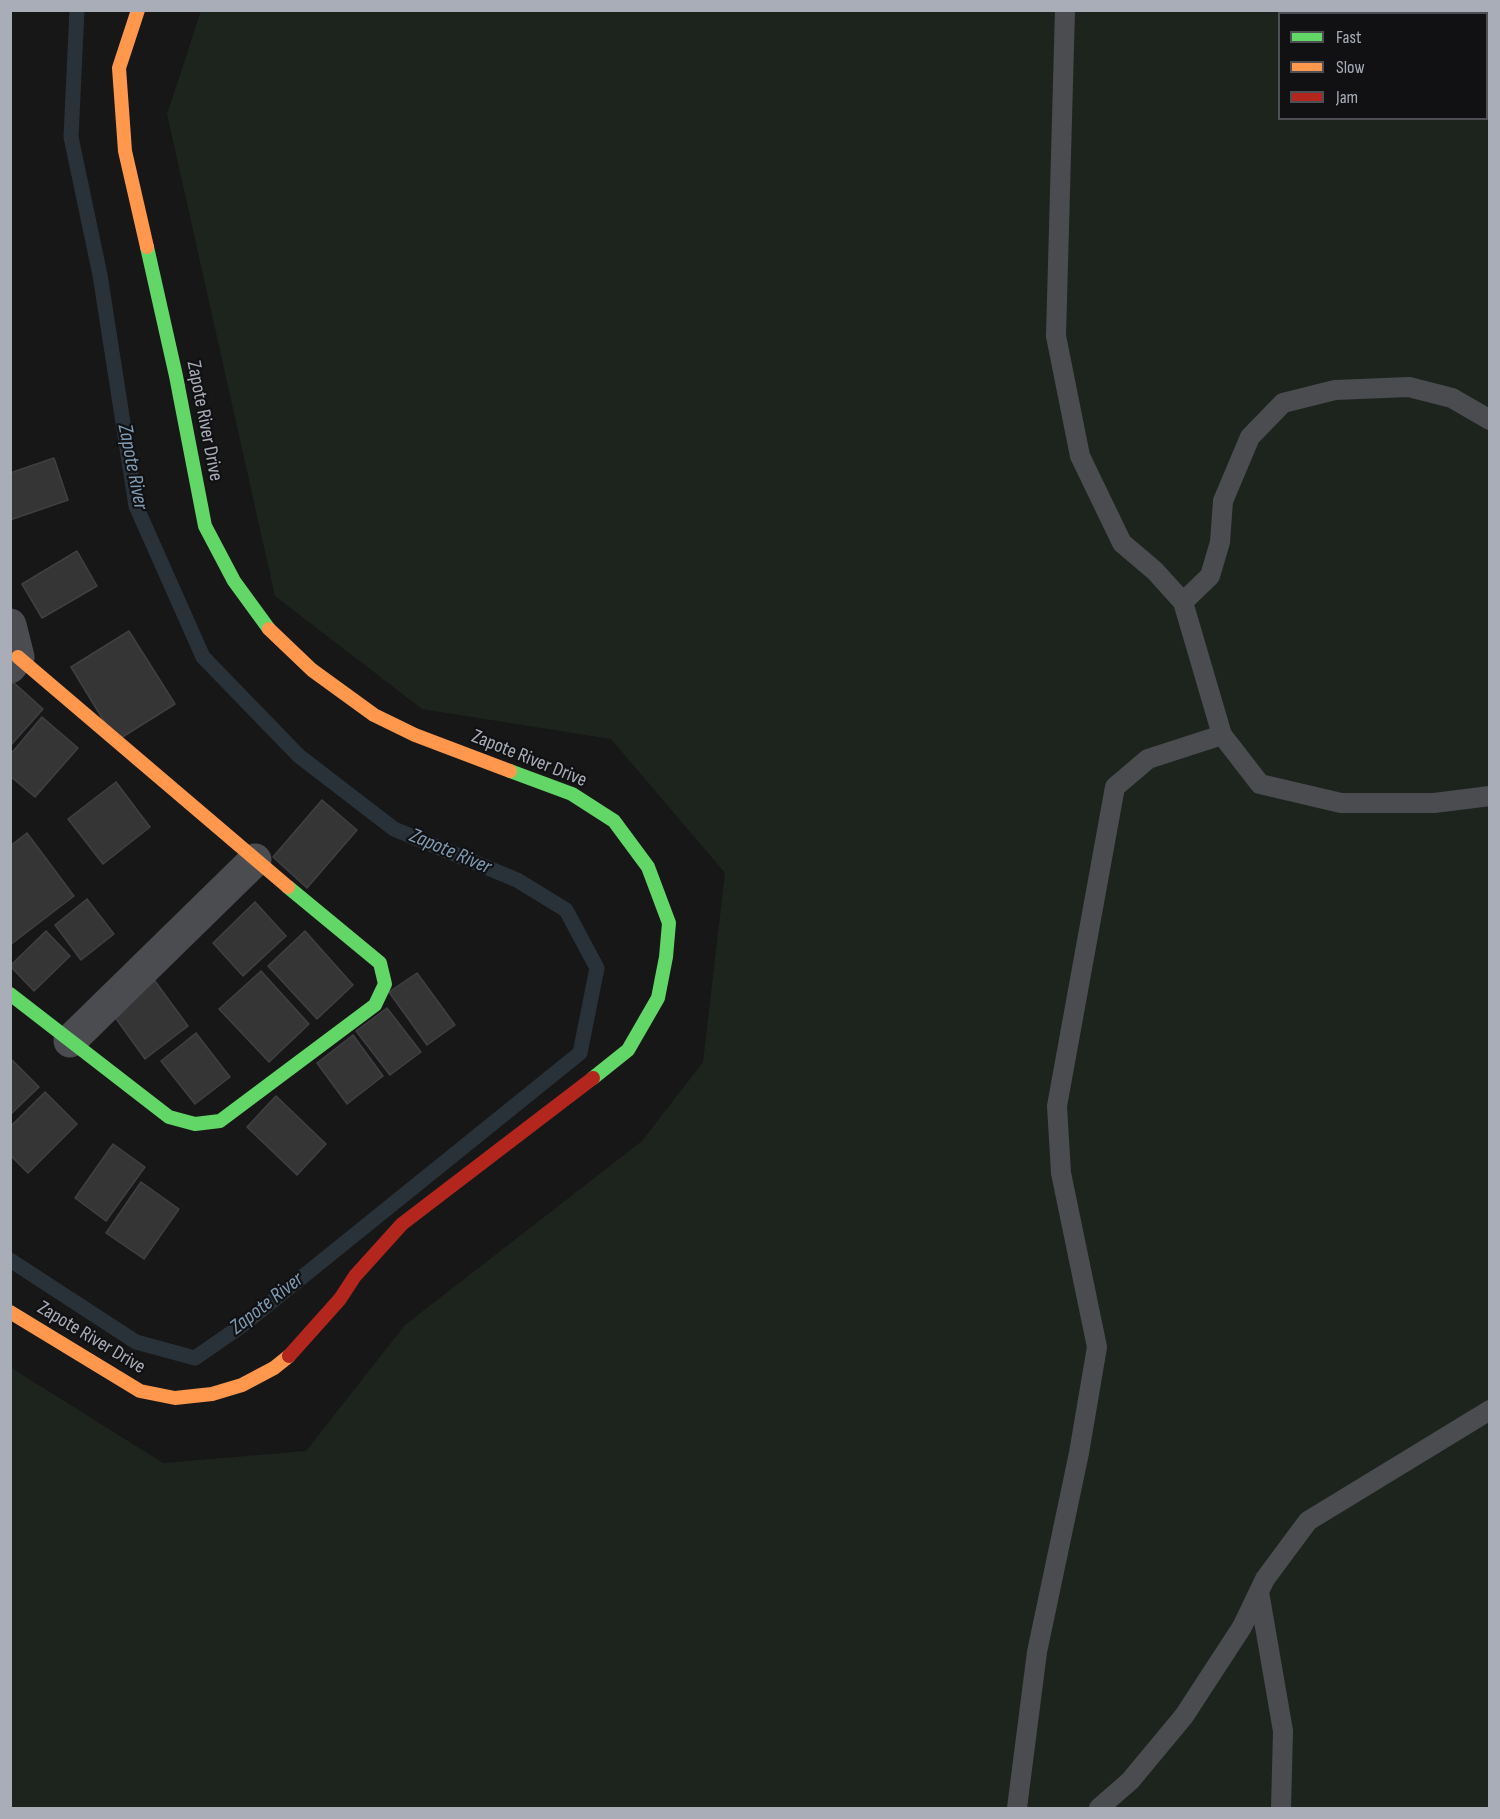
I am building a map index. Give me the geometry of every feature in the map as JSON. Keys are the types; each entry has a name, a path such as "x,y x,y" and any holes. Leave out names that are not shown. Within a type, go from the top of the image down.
{"street":[{"name":"Zapote River Drive","path":"10,1312 140,1391 175,1398 212,1394 242,1385 274,1368 292,1353 339,1299 354,1276 402,1224 628,1050 658,998 666,957 669,923 648,867 614,820 572,794 415,735 374,715 312,670 265,625 234,581 205,526 176,376 124,152 119,68 138,10"},
{"path":"10,626 14,662 380,963 385,984 375,1005 220,1120 195,1124 169,1117 10,994"},
{"path":"70,1041 255,860"}],"lane":[{"path":"1065,10 1056,336 1080,456 1122,543 1155,572 1182,602 1222,735 1260,784 1341,803 1434,803 1490,796"},
{"path":"1182,602 1210,576 1220,542 1223,501 1250,437 1283,403 1335,390 1409,387 1452,398 1490,420"},
{"path":"1017,1809 1036,1652 1079,1453 1097,1347 1061,1173 1057,1106 1115,787 1148,759 1222,735"},
{"path":"1099,1809 1130,1781 1184,1716 1242,1627 1265,1579 1308,1521 1490,1410"},
{"path":"1259,1592 1284,1731 1281,1809"}],"shaded area":[{"path":"201,11 1489,11 1489,1808 11,1808 10,1367 163,1463 306,1451 405,1325 642,1141 703,1062 725,873 611,739 422,709 275,596 167,114"}],"building":[{"path":"54,458 68,500 10,520 10,473"},
{"path":"77,551 97,586 42,618 22,584"},
{"path":"129,631 175,704 116,741 71,667"},
{"path":"12,681 43,709 11,745 10,683"},
{"path":"42,717 78,748 35,797 10,776 10,755"},
{"path":"116,782 150,827 103,864 68,819"},
{"path":"322,800 357,830 307,888 273,857"},
{"path":"27,833 74,896 10,945 10,846"},
{"path":"87,899 114,934 81,960 55,925"},
{"path":"255,902 286,936 243,976 213,943"},
{"path":"46,931 70,956 34,991 10,966"},
{"path":"305,931 353,985 317,1019 268,966"},
{"path":"261,971 309,1024 269,1062 219,1009"},
{"path":"417,973 455,1025 427,1045 389,992"},
{"path":"155,981 188,1026 145,1059 112,1013"},
{"path":"387,1008 421,1052 390,1075 356,1031"},
{"path":"196,1033 230,1077 195,1104 161,1061"},
{"path":"353,1035 383,1076 347,1104 317,1063"},
{"path":"10,1058 39,1087 10,1115"},
{"path":"45,1092 77,1124 28,1173 10,1155 10,1127"},
{"path":"276,1096 326,1144 297,1175 247,1127"},
{"path":"113,1144 145,1167 106,1221 75,1198"},
{"path":"141,1182 179,1209 144,1259 106,1233"}],"waterway":[{"name":"Zapote River","path":"10,1260 136,1342 195,1358 244,1324 580,1053 597,968 566,910 517,880 394,829 299,756 203,657 136,506 100,275 71,137 77,10"}],"traffic: fast":[{"path":"147,247 176,376 205,526 234,581 269,629"},
{"path":"510,771 572,794 614,821 648,867 669,923 666,957 658,998 628,1050 593,1078"},
{"path":"10,994 169,1117 195,1124 220,1121 375,1005 385,984 380,963 288,887"}],"traffic: slow":[{"path":"138,10 119,68 125,151 147,247"},
{"path":"269,629 312,670 374,715 415,735 510,771"},
{"path":"18,657 288,887"},
{"path":"10,1312 140,1391 175,1398 212,1394 242,1385 274,1368 289,1356"}],"traffic: jam":[{"path":"289,1356 340,1299 355,1276 402,1224 593,1078"}]}
